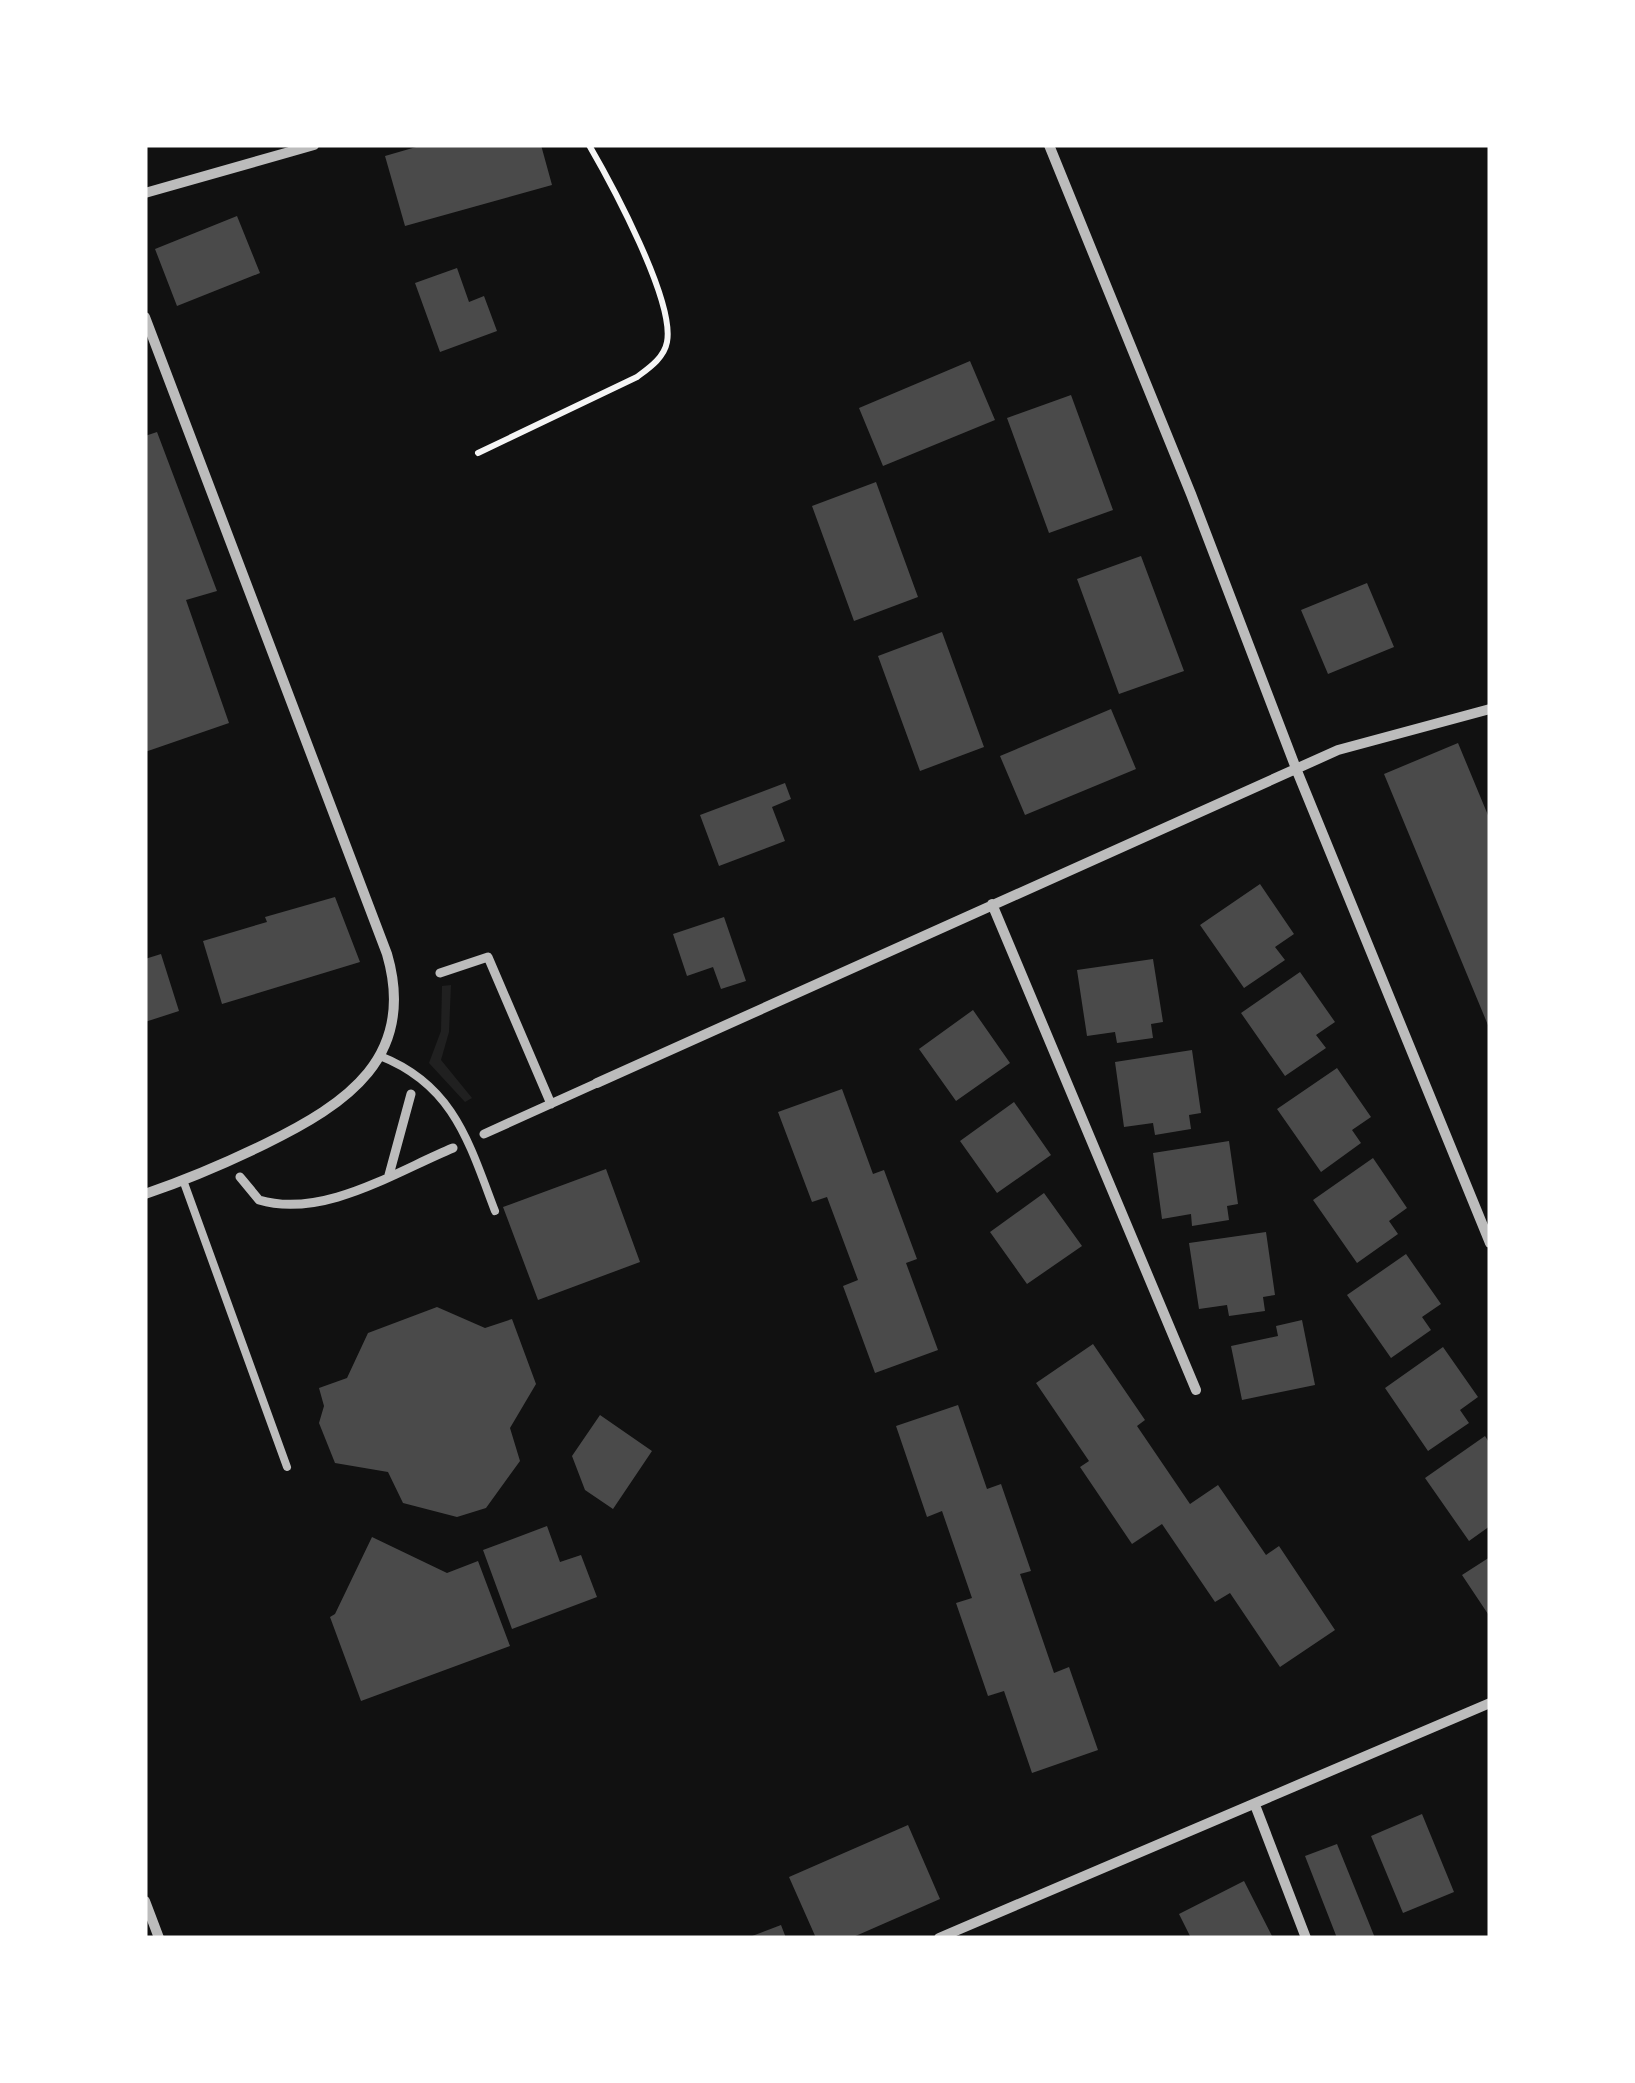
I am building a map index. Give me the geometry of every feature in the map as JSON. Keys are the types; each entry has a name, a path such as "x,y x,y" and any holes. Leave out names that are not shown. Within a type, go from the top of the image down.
{"street":[{"path":"145,193 290,148 314,145"},
{"path":"1049,145 1192,494 1297,772 1490,1243"},
{"path":"145,318 387,954 395,999 380,1056 352,1092 315,1119 145,1194"},
{"path":"484,1134 992,904 1297,772 1338,750 1490,709"},
{"path":"992,904 1196,1390"},
{"path":"440,972 488,957 551,1104"},
{"path":"388,1175 411,1094"},
{"path":"240,1178 259,1200 298,1205 345,1193 453,1148"},
{"path":"939,1938 1490,1703"},
{"path":"1255,1806 1306,1938"},
{"path":"145,1901 159,1938"}],"lane":[{"path":"380,1056 417,1073 443,1099 471,1149 495,1211"},
{"path":"182,1180 288,1467"}],"path":[{"path":"478,453 637,377 657,361 667,342 664,314 648,269 589,145"}],"shaded area":[{"path":"451,985 449,1032 441,1060 472,1098 465,1102 429,1063 441,1031 442,986"}],"building":[{"path":"423,145 541,145 552,185 405,226 385,156"},
{"path":"237,216 260,273 177,306 155,249"},
{"path":"457,268 469,302 484,296 497,331 440,352 415,283"},
{"path":"970,361 995,420 883,466 859,408"},
{"path":"1071,395 1113,510 1049,533 1007,418"},
{"path":"157,432 217,591 186,600 229,723 145,752 145,436"},
{"path":"876,482 918,597 854,621 812,506"},
{"path":"1141,556 1184,671 1119,694 1077,579"},
{"path":"1367,583 1394,647 1328,674 1301,610"},
{"path":"942,632 984,747 920,771 878,656"},
{"path":"1111,709 1136,769 1025,815 1000,756"},
{"path":"1458,743 1490,820 1490,1030 1384,774"},
{"path":"785,783 791,799 772,807 785,841 719,866 700,815"},
{"path":"1260,884 1294,934 1275,947 1285,960 1244,988 1200,925"},
{"path":"335,897 360,962 222,1004 203,941 267,922 265,917"},
{"path":"724,917 746,981 721,989 713,967 687,976 673,934"},
{"path":"161,954 179,1011 145,1022 145,959"},
{"path":"1153,959 1163,1022 1151,1024 1153,1038 1117,1043 1115,1032 1087,1036 1077,970"},
{"path":"1300,972 1335,1022 1316,1035 1326,1048 1285,1076 1241,1013"},
{"path":"973,1010 1010,1063 956,1101 919,1049"},
{"path":"1192,1050 1201,1113 1189,1115 1191,1129 1155,1135 1153,1123 1124,1127 1115,1062"},
{"path":"1337,1068 1371,1117 1352,1130 1361,1143 1321,1172 1277,1109"},
{"path":"842,1089 873,1174 884,1170 917,1259 906,1263 938,1350 875,1373 843,1286 858,1280 827,1197 812,1202 778,1112"},
{"path":"1014,1102 1051,1155 997,1193 960,1141"},
{"path":"1229,1141 1238,1204 1227,1206 1229,1220 1192,1226 1191,1214 1162,1219 1153,1153"},
{"path":"1373,1158 1407,1208 1389,1221 1398,1234 1357,1263 1313,1200"},
{"path":"606,1169 640,1262 538,1300 503,1207"},
{"path":"1044,1193 1082,1246 1027,1284 990,1232"},
{"path":"1266,1232 1275,1295 1263,1297 1265,1311 1229,1316 1227,1305 1199,1309 1189,1243"},
{"path":"1406,1254 1441,1304 1422,1317 1431,1330 1391,1358 1347,1295"},
{"path":"437,1307 485,1328 512,1319 536,1384 510,1428 520,1461 486,1508 457,1517 403,1503 388,1472 335,1463 319,1423 324,1406 319,1388 347,1378 368,1333"},
{"path":"1302,1320 1315,1385 1242,1400 1231,1346 1278,1336 1276,1326"},
{"path":"1093,1344 1145,1420 1137,1426 1190,1504 1218,1485 1266,1555 1279,1546 1335,1630 1280,1667 1230,1593 1215,1602 1162,1524 1132,1544 1080,1467 1089,1461 1036,1383"},
{"path":"1443,1347 1478,1397 1460,1410 1469,1423 1428,1451 1385,1388"},
{"path":"958,1405 987,1489 1001,1484 1031,1571 1020,1574 1054,1673 1069,1667 1098,1750 1032,1773 1004,1691 988,1696 956,1603 972,1598 942,1511 927,1517 896,1426"},
{"path":"600,1415 652,1451 613,1509 585,1490 572,1456"},
{"path":"1485,1436 1490,1444 1490,1526 1469,1541 1425,1478"},
{"path":"547,1526 560,1562 581,1555 597,1597 512,1629 483,1550"},
{"path":"372,1537 447,1573 478,1561 510,1646 361,1701 330,1617 335,1614"},
{"path":"1490,1557 1490,1617 1462,1575"},
{"path":"1422,1814 1454,1892 1403,1913 1371,1836"},
{"path":"908,1825 940,1899 851,1938 816,1938 789,1877"},
{"path":"1337,1844 1375,1938 1337,1938 1305,1856"},
{"path":"1244,1881 1273,1938 1191,1938 1179,1914"},
{"path":"781,1925 786,1938 747,1938"}]}
